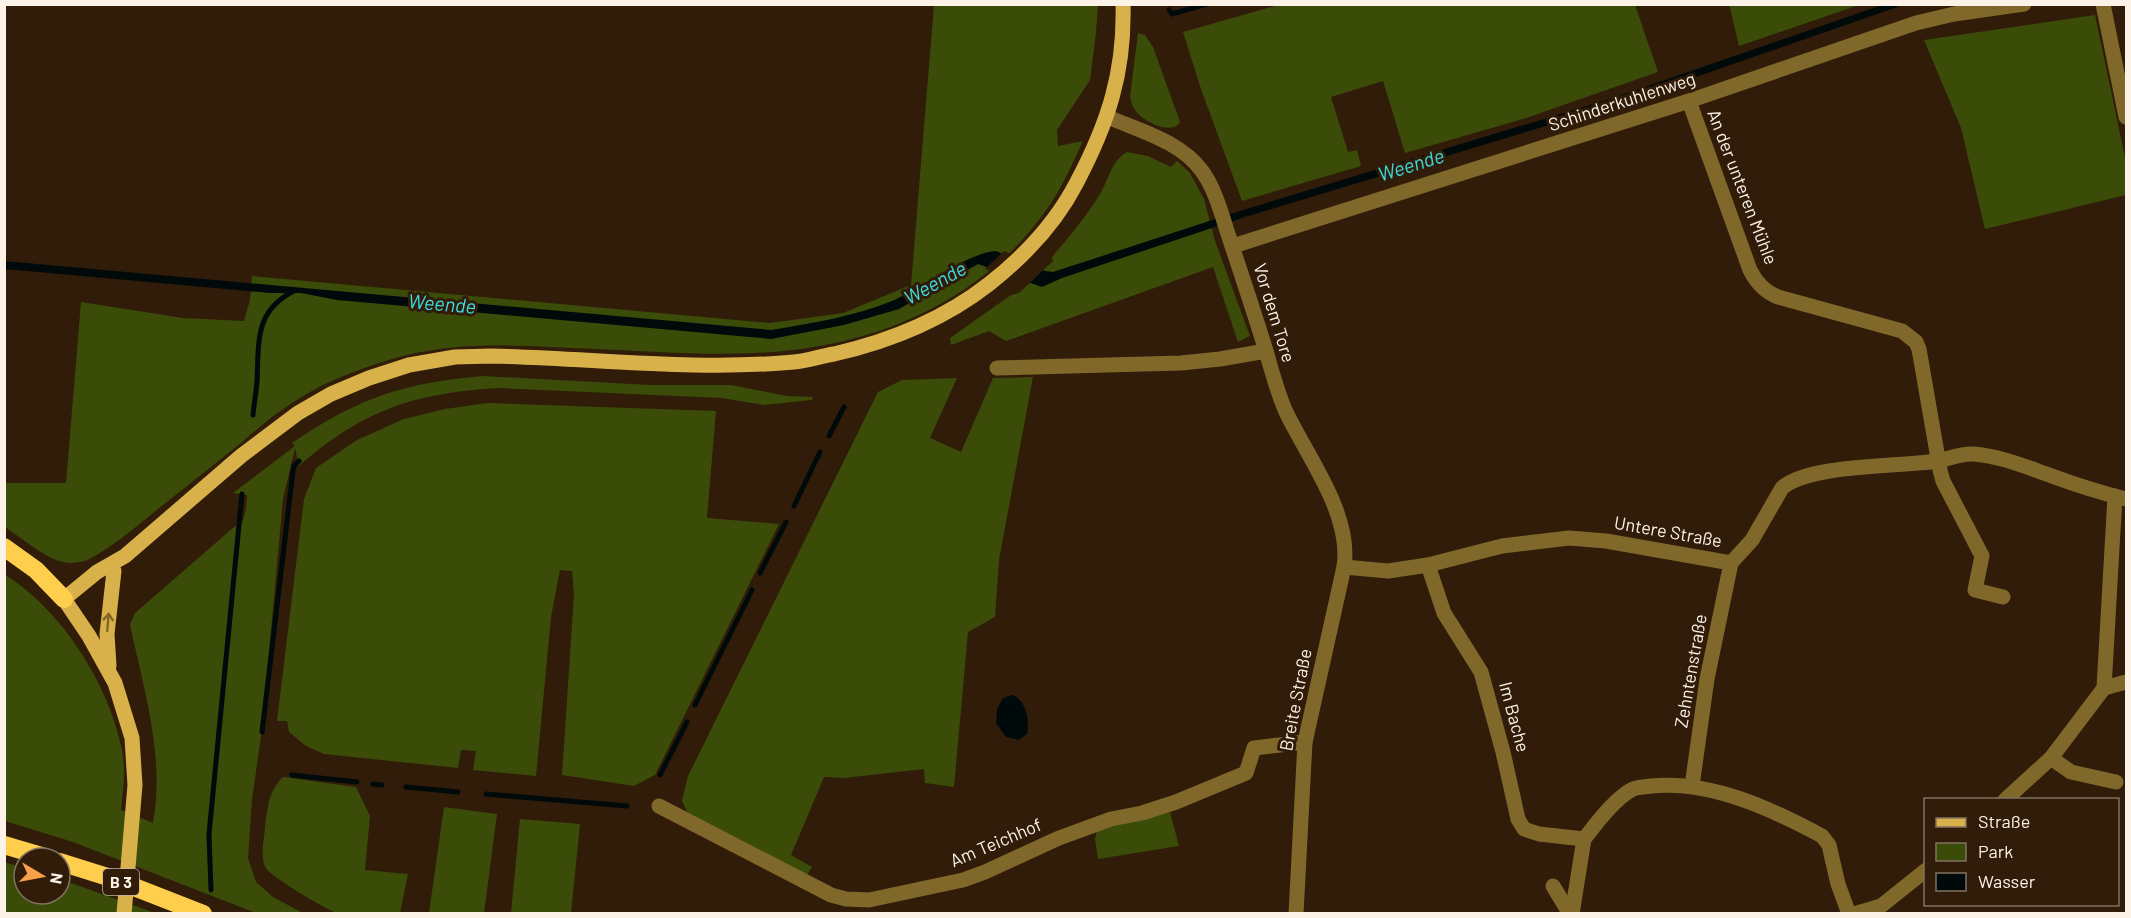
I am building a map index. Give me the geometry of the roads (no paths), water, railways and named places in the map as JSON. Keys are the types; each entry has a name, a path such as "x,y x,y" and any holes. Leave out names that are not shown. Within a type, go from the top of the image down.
{"highway":[{"path":"4,547 36,570 67,603"},
{"name":"B 3","path":"72,866 203,914"}],"main road":[{"path":"67,603 97,572 125,556 241,456 298,413 331,394 369,378 409,365 455,357 491,356 720,366 797,362 862,348 920,328 944,316 976,294 1032,247 1069,199 1092,155 1108,117 1118,76 1124,26 1123,4"},
{"path":"67,603 114,572 125,556"},
{"path":"110,672 107,634 114,572"},
{"path":"67,603 110,672 123,704 132,738 135,774 124,914"}],"street":[{"name":"Schinderkuhlenweg","path":"1230,241 1689,101 1916,23 1954,14 2024,4"},
{"path":"2103,4 2127,117"},
{"name":"An der unteren Mühle","path":"1689,101 1750,270 1759,284 1778,297 1902,331 1916,342 1943,481 1982,556 1975,590 2003,597"},
{"name":"Vor dem Tore","path":"1108,117 1169,143 1186,155 1202,171 1219,206 1286,412 1340,519 1346,549 1344,567"},
{"path":"997,368 1181,363 1266,351"},
{"name":"Untere Straße","path":"1344,567 1388,571 1428,565 1502,546 1569,538 1606,541 1731,564 1752,540 1775,498 1789,481 1799,477 1849,469 1939,460 1972,453 2018,463 2121,498 2104,688"},
{"name":"Zehntenstraße","path":"1692,786 1707,679 1731,564"},
{"name":"Im Bache","path":"1428,565 1444,613 1481,672 1503,752 1518,819 1524,829 1539,834 1584,839"},
{"name":"Breite Straße","path":"1296,914 1305,742 1344,567"},
{"path":"2007,798 2051,758 2104,688 2127,682"},
{"name":"Am Teichhof","path":"659,806 831,895 846,899 868,900 937,886 985,872 1059,838 1111,819 1142,813 1176,802 1227,782 1246,773 1254,747 1305,742"},
{"path":"2051,758 2071,772 2116,782"},
{"path":"1571,914 1584,839 1624,796 1634,789 1645,787 1692,786 1746,802 1822,836 1829,845 1838,884 1852,914 1881,906 1924,872"},
{"path":"1553,886 1571,914"}],"water":[{"name":"Weende","path":"1882,5 1903,5 1615,105 1245,217 1062,278 1042,287 978,264 899,309 844,325 771,339 337,300 301,293 270,293 5,269 4,261 771,330 832,319 877,307 985,253 996,251 1045,271 1053,272 1243,210 1613,98"},
{"path":"1012,695 1017,697 1024,706 1028,723 1027,734 1019,740 1006,737 996,723 997,709 1003,698"}],"waterway":[{"path":"1169,10 1172,14 1207,4"},
{"path":"253,415 261,329 272,308 294,291"},
{"path":"829,436 844,407"},
{"path":"794,506 820,452"},
{"path":"262,732 293,471 299,461"},
{"path":"211,890 209,834 242,494"},
{"path":"760,573 786,522"},
{"path":"695,705 752,590"},
{"path":"660,775 687,722"},
{"path":"292,775 357,782"},
{"path":"373,784 382,785"},
{"path":"406,787 458,792"},
{"path":"486,794 627,806"}]}
